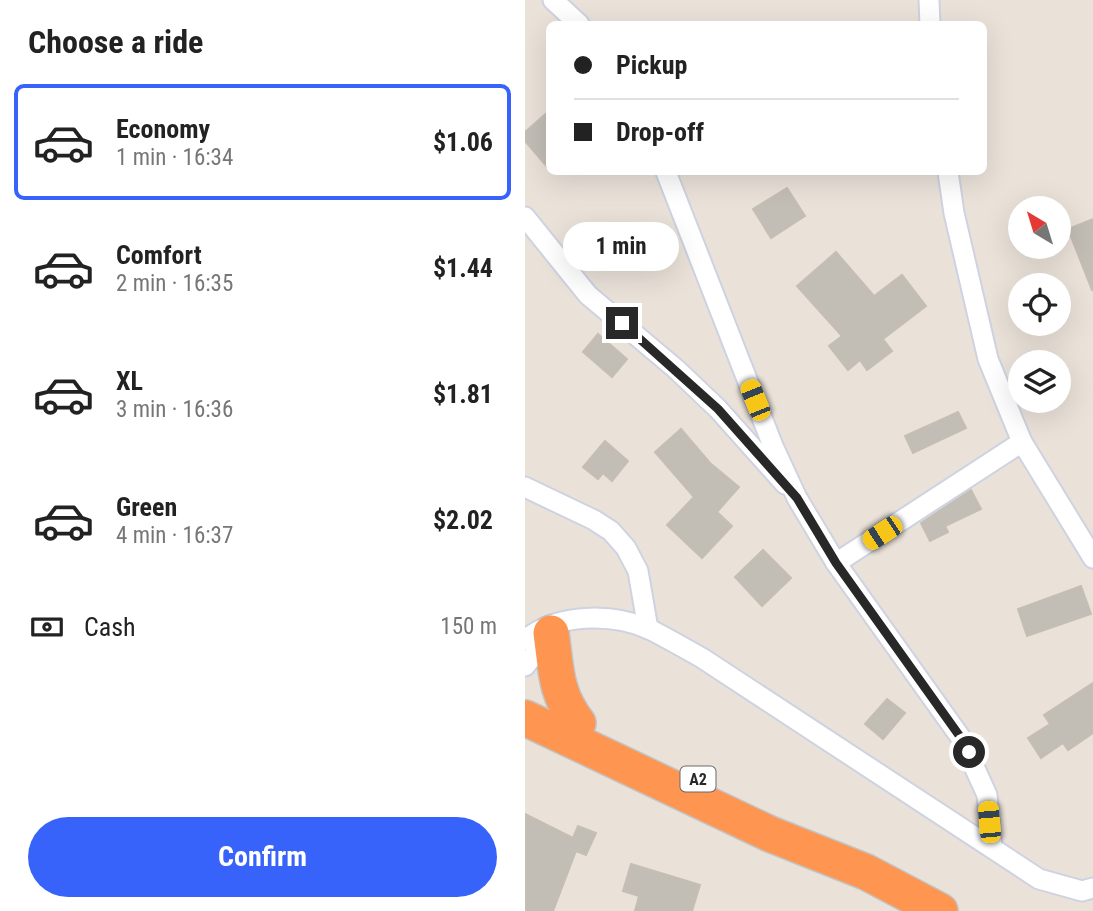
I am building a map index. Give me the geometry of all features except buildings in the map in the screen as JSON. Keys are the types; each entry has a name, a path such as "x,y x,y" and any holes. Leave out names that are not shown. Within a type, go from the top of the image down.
{"highway":[{"path":"542,630 560,694 578,723"},
{"name":"A2","path":"525,696 744,799 829,843 866,872"},
{"name":"A2","path":"525,718 771,834 866,872 940,911"}],"street":[{"path":"553,0 576,21"},
{"path":"929,0 930,21"},
{"path":"667,175 760,412 797,498 836,563 961,738 987,795 992,848"},
{"path":"948,175 954,213 988,359 1022,442 1093,558"},
{"path":"525,217 588,295 676,369 718,409 797,498"},
{"path":"836,563 1022,442"},
{"path":"525,486 594,520 611,531 626,548 638,571 648,629"},
{"path":"525,666 542,630 624,621 648,629 702,658 1039,879 1082,891 1093,888"}],"route":[{"path":"622,323 718,409 797,498 836,563 969,752"}]}
